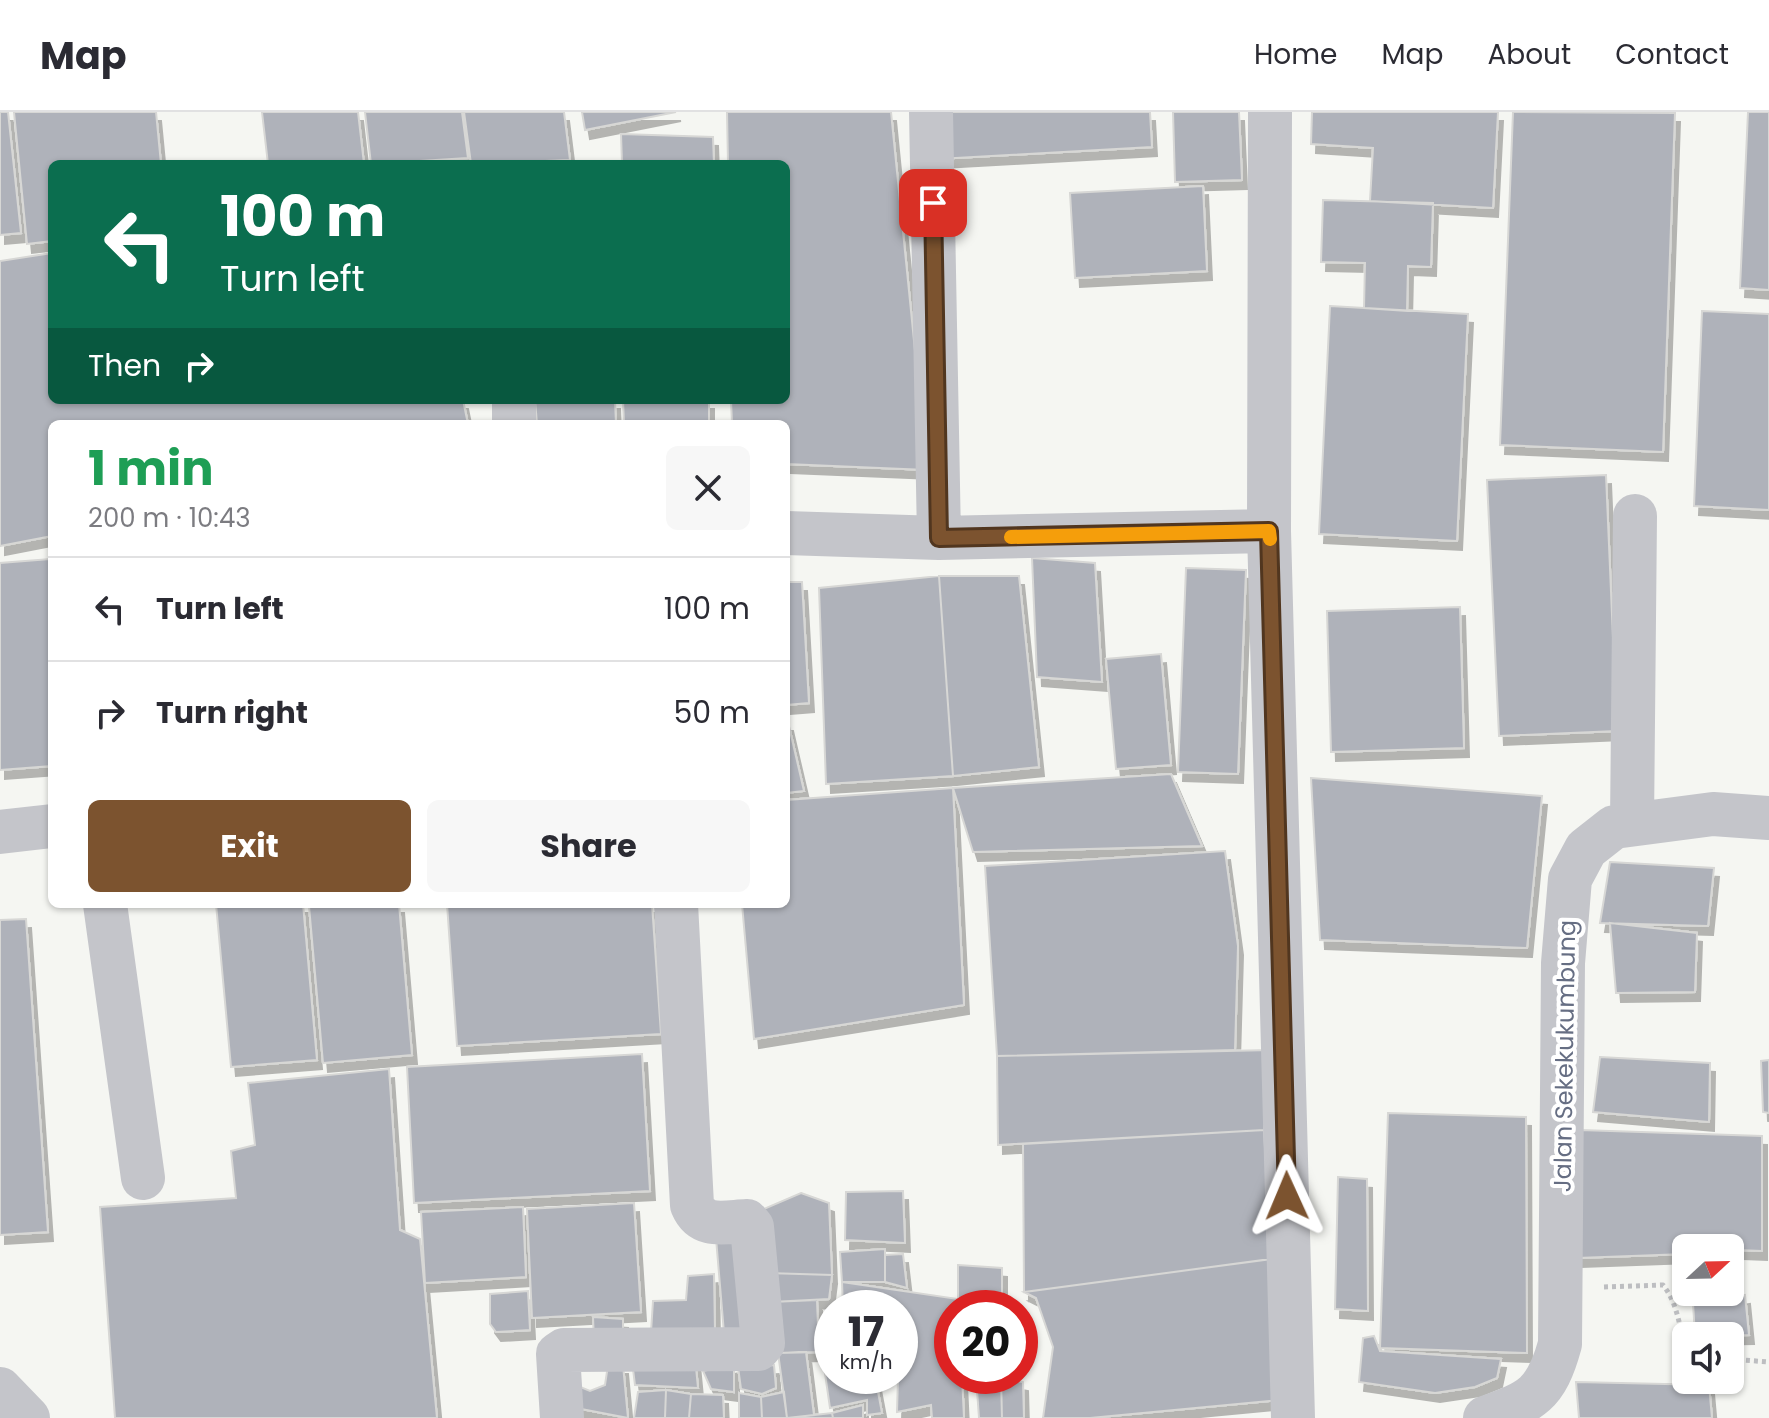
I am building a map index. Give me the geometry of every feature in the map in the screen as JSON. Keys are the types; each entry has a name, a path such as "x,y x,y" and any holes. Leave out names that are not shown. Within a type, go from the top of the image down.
{"street":[{"path":"931,112 939,538"},
{"path":"1270,112 1269,531 1293,1418"},
{"path":"1632,824 1635,516"},
{"path":"790,533 939,538 1269,531"},
{"name":"Jalan Sekekukumbung","path":"1485,1418 1528,1411 1555,1363 1560,1344 1563,1289 1563,963 1570,879 1593,842 1614,827 1713,814 1769,818"},
{"path":"0,832 48,826"},
{"path":"106,908 143,1178"},
{"path":"562,1418 558,1354 564,1350 758,1349 763,1343 752,1227 747,1221 706,1223 696,1216 692,1205 676,908"},
{"path":"0,1389 28,1418"}],"path":[{"path":"1563,1289 1663,1285 1675,1300 1678,1322"},
{"path":"1744,1360 1769,1362"}],"building":[{"path":"0,112 8,112 21,233 0,235"},
{"path":"14,112 156,112 161,160 48,160 48,241 27,244"},
{"path":"262,112 358,112 364,160 268,160"},
{"path":"365,112 462,112 468,158 371,160"},
{"path":"464,112 564,112 570,160 470,160"},
{"path":"582,112 676,112 585,130"},
{"path":"727,112 891,112 927,470 790,464 790,420 732,420 731,404 790,404 790,160 728,160"},
{"path":"935,112 1150,112 1152,147 938,159"},
{"path":"1173,112 1239,112 1242,180 1175,182"},
{"path":"1312,112 1498,112 1493,208 1370,201 1373,148 1311,144"},
{"path":"1513,112 1675,113 1663,452 1500,445"},
{"path":"1748,112 1769,112 1769,290 1740,288"},
{"path":"621,134 713,137 714,160 622,160"},
{"path":"1203,186 1207,271 1075,278 1070,193"},
{"path":"1323,200 1433,203 1431,267 1408,266 1407,311 1364,308 1365,263 1321,262"},
{"path":"48,254 48,404 464,404 467,420 48,420 48,537 0,546 0,261"},
{"path":"1330,306 1468,314 1457,541 1319,534"},
{"path":"1702,311 1769,314 1769,510 1694,506"},
{"path":"535,404 615,404 616,420 537,420"},
{"path":"623,404 709,404 709,420 624,420"},
{"path":"1606,475 1617,731 1499,736 1487,480"},
{"path":"1032,558 1095,563 1102,682 1037,677"},
{"path":"48,559 48,766 0,770 0,563"},
{"path":"1186,568 1246,570 1238,774 1178,772"},
{"path":"939,576 953,776 826,784 819,588"},
{"path":"939,576 1019,576 1039,767 953,776"},
{"path":"790,582 802,582 809,703 790,705"},
{"path":"1460,607 1464,748 1331,752 1327,611"},
{"path":"1161,654 1171,765 1116,769 1106,659"},
{"path":"790,731 804,791 790,793"},
{"path":"1171,774 1202,846 973,852 953,788"},
{"path":"1311,778 1542,796 1527,948 1320,940"},
{"path":"953,788 964,1005 754,1039 742,908 790,908 790,800"},
{"path":"1225,851 1238,946 1235,1050 997,1056 985,866"},
{"path":"1610,862 1714,868 1708,926 1600,923"},
{"path":"216,908 303,908 317,1060 231,1067"},
{"path":"309,908 399,908 412,1055 323,1063"},
{"path":"447,908 652,908 661,1034 457,1046"},
{"path":"26,919 48,1232 0,1235 0,920"},
{"path":"1610,923 1697,933 1695,992 1616,993"},
{"path":"1273,1050 1264,1130 998,1145 997,1056"},
{"path":"642,1054 650,1191 414,1203 407,1067"},
{"path":"1600,1057 1710,1063 1709,1122 1593,1112"},
{"path":"1769,1060 1769,1113 1763,1112 1761,1061"},
{"path":"389,1069 400,1230 420,1239 437,1418 115,1418 100,1207 236,1198 231,1151 255,1145 248,1083"},
{"path":"1388,1113 1526,1117 1527,1353 1380,1348"},
{"path":"1264,1130 1271,1259 1024,1290 1023,1144"},
{"path":"1580,1130 1762,1136 1762,1251 1744,1250 1744,1234 1672,1234 1672,1255 1577,1258"},
{"path":"1338,1177 1367,1179 1368,1311 1335,1309"},
{"path":"903,1191 905,1243 845,1240 846,1192"},
{"path":"801,1193 829,1203 832,1275 767,1273 759,1211"},
{"path":"634,1203 641,1312 532,1318 527,1209"},
{"path":"523,1207 526,1277 425,1283 421,1212"},
{"path":"748,1232 755,1327 724,1333 716,1238"},
{"path":"885,1249 885,1282 842,1282 840,1252"},
{"path":"903,1254 907,1288 885,1282 885,1255"},
{"path":"1271,1259 1280,1400 1090,1418 1043,1418 1053,1347 1038,1304 1038,1290"},
{"path":"958,1265 1002,1268 1002,1290 958,1290"},
{"path":"767,1273 832,1275 830,1290 814,1290 814,1300 771,1302"},
{"path":"714,1274 715,1332 651,1332 653,1301 686,1300 688,1276"},
{"path":"842,1282 897,1290 842,1290"},
{"path":"528,1291 530,1330 496,1332 490,1324 490,1294"},
{"path":"918,1293 934,1295 934,1394 963,1394 964,1418 932,1418 931,1405 897,1412 898,1394 918,1394"},
{"path":"1744,1295 1749,1335 1744,1335 1744,1322 1694,1322 1693,1306 1744,1306"},
{"path":"814,1300 814,1352 778,1353 771,1302"},
{"path":"593,1317 623,1319 623,1330 594,1341"},
{"path":"1374,1336 1380,1351 1501,1359 1497,1378 1475,1387 1435,1393 1359,1382 1363,1338"},
{"path":"806,1352 814,1415 787,1418 778,1353"},
{"path":"695,1357 698,1388 635,1385 633,1369"},
{"path":"734,1364 734,1392 711,1389 703,1371"},
{"path":"608,1365 623,1365 628,1418 576,1408 573,1384 590,1391 605,1385"},
{"path":"774,1365 776,1388 762,1394 741,1389 738,1367"},
{"path":"1576,1382 1672,1384 1672,1394 1710,1394 1712,1418 1579,1418"},
{"path":"666,1390 665,1418 634,1418 638,1392"},
{"path":"666,1390 691,1394 689,1418 665,1418"},
{"path":"784,1392 787,1418 762,1418 761,1397"},
{"path":"739,1393 761,1397 762,1418 739,1418"},
{"path":"691,1394 723,1395 724,1418 689,1418"},
{"path":"828,1394 878,1394 882,1413 867,1415 867,1400 830,1408"},
{"path":"977,1394 1001,1394 1002,1418 979,1418"},
{"path":"1001,1394 1023,1394 1024,1418 1002,1418"},
{"path":"863,1405 863,1418 833,1418 832,1413"},
{"path":"832,1413 833,1418 789,1418 814,1415"}],"slow traffic":[{"path":"1011,537 1269,531 1270,539"}],"route":[{"path":"933,203 939,538 1269,531 1287,1196"}]}
